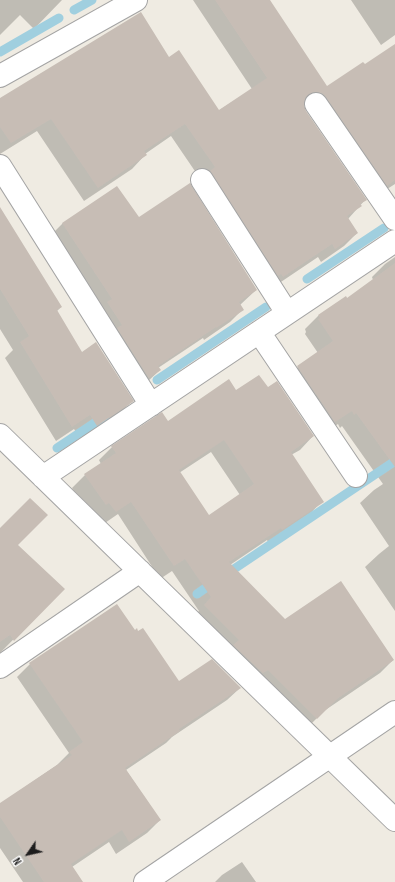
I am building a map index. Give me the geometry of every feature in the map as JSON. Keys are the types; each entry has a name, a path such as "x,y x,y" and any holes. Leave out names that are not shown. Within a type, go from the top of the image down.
{"street":[{"path":"0,76 136,0"},
{"path":"316,104 395,219"},
{"path":"0,166 151,405"},
{"path":"202,180 287,313"},
{"path":"43,477 395,241"},
{"path":"259,332 356,476"},
{"path":"0,435 395,820"},
{"path":"0,668 140,571"},
{"path":"145,882 395,712"}],"building":[{"path":"215,0 270,0 327,86 363,62 365,64 395,44 395,180 387,186 322,93 315,92 309,94 305,98 304,105 306,111 367,200 360,204 362,206 347,216 358,233 335,249 332,244 283,277 281,274 278,276 210,171 215,167 185,124 144,151 147,155 98,188 51,119 11,143 0,127 0,98 141,12 169,57 179,50 219,110 267,78"},
{"path":"190,183 257,290 239,302 244,310 158,366 161,370 149,378 117,328 122,325 107,302 112,299 62,223 117,186 139,217"},
{"path":"0,207 62,307 57,310 82,352 96,342 134,401 97,426 90,415 72,427 20,342 29,336 0,289"},
{"path":"395,263 395,467 356,413 354,415 352,411 335,422 297,366 333,341 318,319 320,318 318,315 346,296 347,298"},
{"path":"259,375 268,387 277,381 314,436 291,452 324,502 282,530 281,528 229,562 285,619 341,581 394,660 337,699 317,719 268,670 263,673 233,645 239,640 204,605 211,597 185,559 174,566 131,502 116,512 109,503 106,505 84,474 116,453 111,446 162,412 168,421 229,379 236,390","holes":["224,440 254,484 209,515 179,470"]},
{"path":"30,498 48,515 18,545 65,589 14,641 10,635 0,642 0,528"},
{"path":"117,604 135,630 137,628 138,631 143,628 179,681 212,659 241,688 179,729 180,731 125,768 161,820 129,842 122,830 71,864 83,882 44,882 0,817 0,803 72,755 69,752 83,742 29,663"}],"waterway":[{"path":"74,10 92,0"},
{"path":"0,52 59,18"},
{"path":"307,279 384,228"},
{"path":"157,380 266,307"},
{"path":"57,448 105,416"},
{"path":"225,575 395,461"},
{"path":"197,594 214,582"}]}
